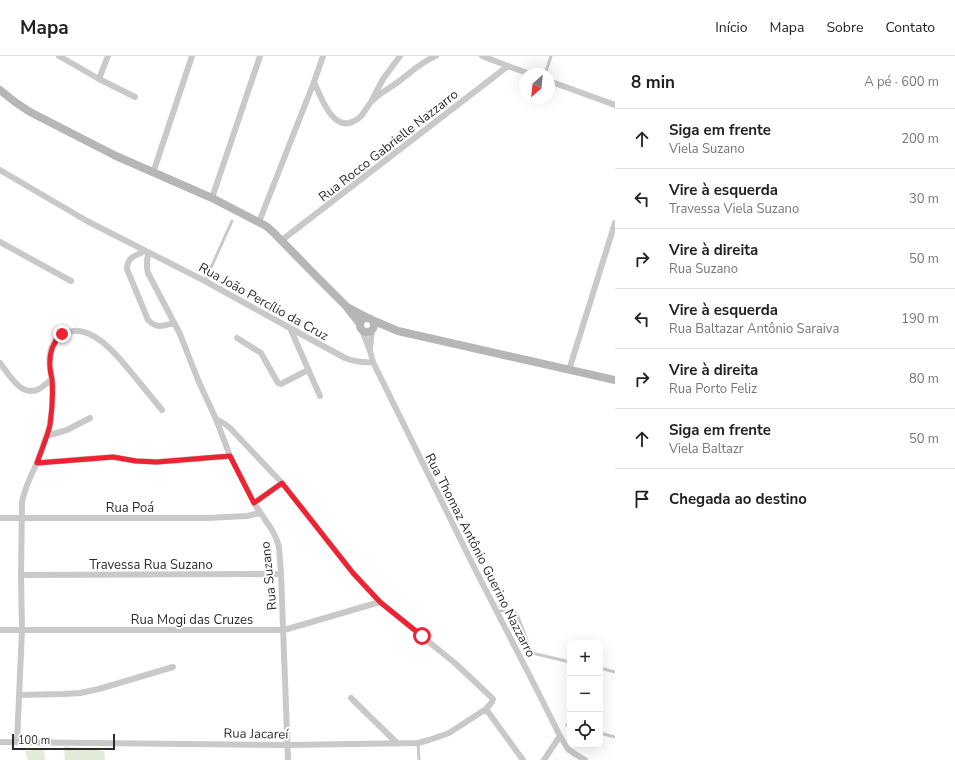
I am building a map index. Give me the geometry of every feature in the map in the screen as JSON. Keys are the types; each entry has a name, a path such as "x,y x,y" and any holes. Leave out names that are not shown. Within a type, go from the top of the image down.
{"main road":[{"path":"0,90 30,112 116,156 212,198 259,222 272,230 282,240 346,306 366,332 372,329 381,331 398,331"},
{"path":"346,306 370,319 398,331 615,380"},
{"path":"361,327 362,320 365,318 370,319"},
{"path":"370,319 374,326 372,329"}],"street":[{"path":"59,56 99,79 135,97"},
{"path":"99,79 108,56"},
{"path":"153,173 192,56"},
{"path":"212,198 260,56"},
{"path":"259,222 323,56"},
{"path":"314,82 329,113 334,119 346,124 354,122 360,117 383,79 400,56"},
{"path":"371,101 418,66 436,56"},
{"path":"482,56 519,70"},
{"name":"Rua Rocco Gabrielle Nazzarro","path":"282,240 508,66"},
{"path":"555,83 615,105"},
{"name":"Rua João Percílio da Cruz","path":"0,170 87,221 205,281 354,362 373,362"},
{"path":"569,370 615,223"},
{"path":"0,242 71,281"},
{"path":"147,252 132,256 127,269 148,320 160,327 174,323"},
{"name":"Rua Suzano","path":"147,252 146,266 148,273 174,323 216,419 230,456 254,503 272,530 279,547 284,630 288,760"},
{"name":"Rua Thomaz Antônio Guerino Nazzarro","path":"361,327 373,362 496,611 560,736 568,749 585,760"},
{"path":"290,328 320,396"},
{"name":"Rua Thomaz Antônio Guerino Nazzarro","path":"370,351 372,329"},
{"path":"17,742 22,630 21,575 24,492 37,463 50,425 52,379 50,355 53,344 57,338 69,331 79,331 93,336 105,343 119,357 162,410"},
{"path":"237,338 261,353 278,383 281,384 308,370"},
{"path":"0,362 17,385 26,390 32,391 38,389 52,379"},
{"path":"46,436 67,430 90,418"},
{"path":"216,419 230,428 282,483 353,573 380,602 456,664 493,699 486,709 523,760"},
{"path":"37,463 113,457 136,461 157,462 230,456"},
{"path":"254,503 282,483"},
{"name":"Rua Poá","path":"0,518 207,518 247,516 260,513"},
{"name":"Travessa Rua Suzano","path":"21,575 281,574"},
{"name":"Rua Mogi das Cruzes","path":"0,630 284,630 380,602"},
{"path":"19,695 80,693 174,667"},
{"path":"351,698 398,744"},
{"name":"Rua Jacareí","path":"0,742 288,745 418,743 448,733 486,709"},
{"path":"544,760 560,736"}],"lane":[{"path":"547,68 551,56"},
{"path":"205,281 232,221"},
{"path":"496,611 513,611 517,614 531,651 536,654 567,661"},
{"path":"603,669 615,672"},
{"path":"603,734 615,737"},
{"path":"418,743 419,760"}],"green space":[{"path":"64,746 104,751 105,760 65,760"},
{"path":"44,749 45,760 28,760 25,751"}],"route":[{"path":"62,334 53,344 50,355 52,379 50,425 37,463 113,457 136,461 157,462 230,456 254,503 282,483 353,573 380,602 422,636"}]}
